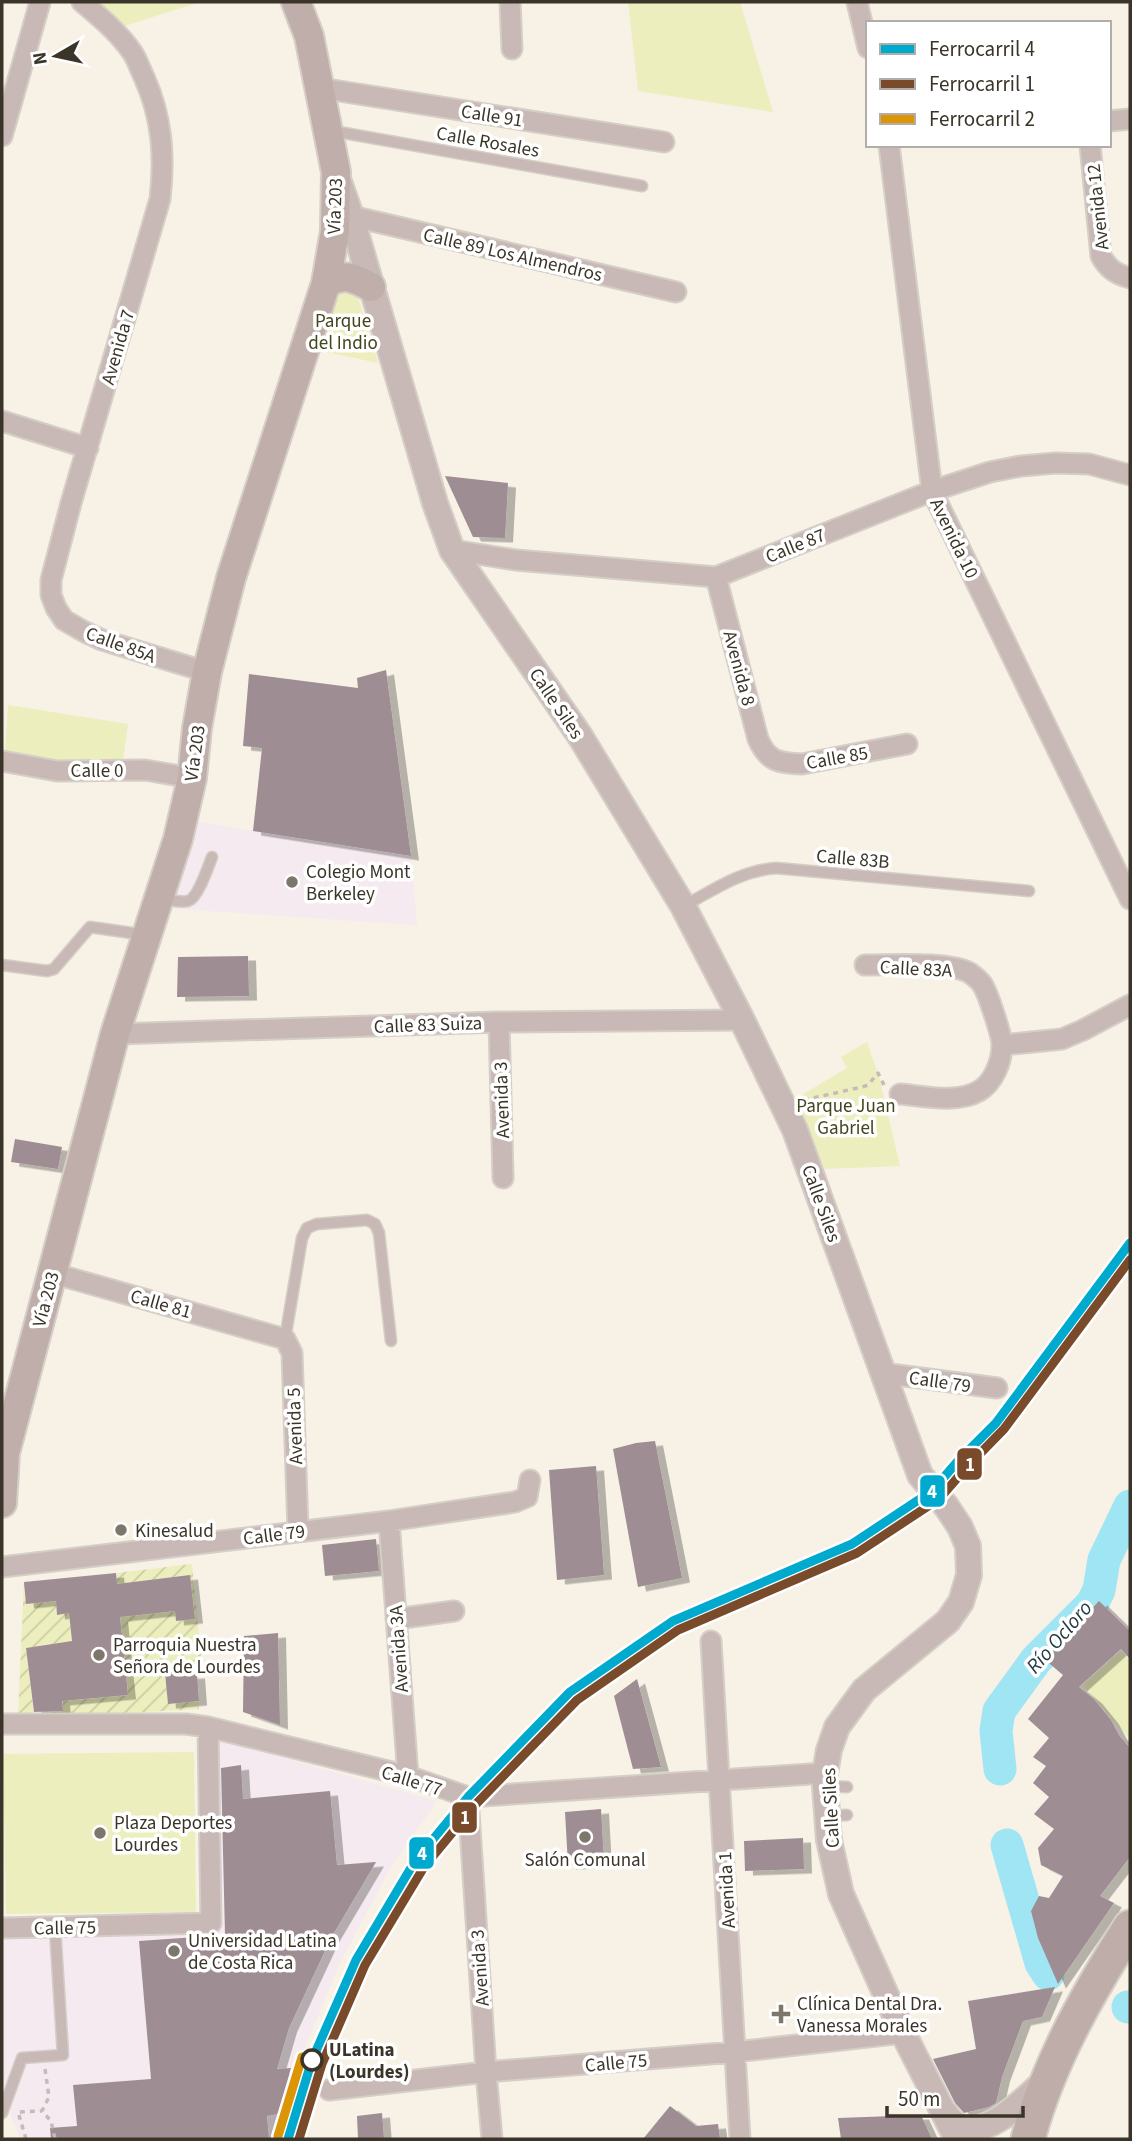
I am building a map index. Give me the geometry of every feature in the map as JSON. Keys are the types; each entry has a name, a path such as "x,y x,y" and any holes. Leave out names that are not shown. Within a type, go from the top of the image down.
{"highway":[{"path":"1028,2139 1047,2079 1099,1976 1130,1927"}],"main road":[{"name":"Vía 203","path":"2,1503 5,1452 115,1034 178,839 192,778 207,672 231,578 326,283 335,231 336,172 309,36 296,2"},
{"path":"326,283 338,276 349,277 371,287"}],"street":[{"path":"2,136 40,2"},
{"name":"Avenida 7","path":"51,595 51,580 71,503 160,199 163,169 162,137 153,97 133,53 108,24 82,2"},
{"path":"510,2 512,49"},
{"path":"857,2 866,40"},
{"name":"Calle 91","path":"320,88 664,142"},
{"path":"1111,121 1130,119"},
{"name":"Avenida 10","path":"889,147 932,491 1130,899"},
{"name":"Avenida 12","path":"1090,147 1101,256 1108,268 1130,278"},
{"name":"Calle Siles","path":"336,172 435,503 452,550 580,736 683,906 795,1130 920,1475 946,1506 960,1527 968,1546 969,1575 961,1602 948,1621 864,1690 837,1727 828,1750 837,1816 829,1840 841,1894 903,2033 957,2139"},
{"name":"Calle 89 Los Almendros","path":"351,216 676,292"},
{"path":"2,421 88,448"},
{"name":"Calle 87","path":"452,550 516,560 716,576 932,491 990,472 1056,463 1089,464 1130,475"},
{"name":"Avenida 8","path":"716,576 758,739 762,750 769,757"},
{"name":"Calle 85A","path":"51,595 55,608 64,620 83,632 207,672"},
{"name":"Calle 85","path":"769,757 785,763 802,764 907,744"},
{"name":"Calle 0","path":"2,761 57,771 145,770 192,778"},
{"name":"Calle 83A","path":"864,965 937,966 970,973 982,985 1002,1045"},
{"path":"900,1094 951,1097 977,1093 993,1079 1002,1045 1062,1039 1130,1005"},
{"name":"Calle 83 Suiza","path":"115,1034 499,1022 742,1020"},
{"name":"Avenida 3","path":"499,1022 503,1178"},
{"name":"Calle 81","path":"52,1273 278,1336"},
{"name":"Avenida 5","path":"278,1336 292,1353 298,1531"},
{"name":"Calle 79","path":"882,1373 997,1388"},
{"name":"Calle 79","path":"2,1567 389,1521 514,1502 527,1497 530,1480"},
{"name":"Avenida 3A","path":"389,1521 408,1776"},
{"path":"396,1619 454,1611"},
{"name":"Avenida 1","path":"712,1641 740,2139"},
{"name":"Calle 77","path":"2,1724 186,1724 208,1727 408,1776 468,1797 719,1781 832,1782"},
{"name":"Calle 75","path":"2,1928 211,1923 208,1727"},
{"name":"Avenida 3","path":"468,1797 492,2139"},
{"name":"Calle 75","path":"328,2090 486,2072 735,2052 903,2033"},
{"path":"945,2113 957,2126 971,2129 986,2127 1004,2117 1047,2079"}],"lane":[{"name":"Calle Rosales","path":"328,130 642,186"},
{"path":"160,898 187,902 192,899 212,857"},
{"name":"Calle 83B","path":"683,906 745,873 776,868 1029,891"},
{"path":"2,965 47,971 54,969 90,927 146,935"},
{"path":"278,1336 302,1238 307,1228 317,1224 367,1220 376,1224 379,1233 391,1341"},
{"path":"2,2113 22,2058 63,2055 55,1928"}],"path":[{"path":"806,1105 803,1098 862,1087 868,1085 878,1073 891,1099 900,1094"},
{"path":"41,2111 49,2097 44,2056"},
{"path":"26,2139 18,2112 41,2111 51,2121 55,2139"}],"shaded area":[{"name":"Colegio Mont Berkeley","path":"191,821 411,856 417,925 162,908"},
{"name":"Universidad Latina de Costa Rica","path":"217,1739 437,1801 390,1869 339,1965 297,2068 279,2139 20,2139 8,2107 2,2075 2,1938 218,1929"}],"green space":[{"path":"96,2 200,2 121,27"},
{"path":"628,2 740,2 773,112 638,91"},
{"name":"Parque del Indio","path":"336,280 354,284 378,363 311,349"},
{"path":"8,705 128,724 123,760 57,761 5,754"},
{"name":"Parque Juan Gabriel","path":"867,1042 880,1080 900,1166 824,1169 795,1099 847,1068 841,1057"},
{"path":"192,1564 203,1673 165,1673 168,1703 199,1701 199,1709 21,1719 18,1716 24,1582 56,1601 57,1614 69,1613 78,1700 128,1695 116,1573","holes":["68,1642 62,1711 34,1714 26,1648"]},
{"path":"1121,1651 1130,1661 1130,1739 1083,1685"},
{"name":"Plaza Deportes Lourdes","path":"194,1752 196,1912 6,1914 3,1754"}],"building":[{"path":"445,476 508,483 505,538 473,537"},
{"path":"386,670 411,856 253,831 262,748 243,746 249,674 358,688 357,678"},
{"path":"248,956 249,996 177,997 178,957"},
{"path":"15,1139 62,1147 58,1169 11,1162"},
{"path":"655,1441 682,1578 638,1587 613,1449"},
{"path":"596,1466 604,1575 557,1580 549,1470"},
{"path":"376,1539 379,1571 325,1576 322,1545"},
{"path":"116,1573 117,1584 190,1575 195,1619 176,1621 175,1611 120,1617 128,1695 62,1701 63,1711 34,1712 26,1648 72,1641 69,1613 57,1615 56,1601 26,1604 24,1582"},
{"path":"1099,1601 1130,1631 1130,1659 1121,1649 1079,1687 1094,1699 1130,1748 1130,1857 1100,1896 1114,1903 1058,1984 1038,1938 1031,1911 1039,1896 1049,1898 1063,1876 1041,1865 1038,1848 1054,1829 1034,1814 1049,1797 1033,1783 1046,1766 1033,1757 1049,1738 1028,1719 1063,1675 1044,1659"},
{"path":"278,1633 280,1725 243,1712 244,1636"},
{"path":"181,1671 181,1675 197,1674 199,1701 168,1704 165,1673"},
{"path":"637,1679 661,1767 633,1769 614,1696"},
{"path":"241,1765 243,1799 330,1791 337,1865 376,1862 331,1938 289,2028 277,2069 291,2068 278,2114 267,2116 269,2139 51,2139 50,2128 77,2126 73,2085 151,2079 139,1941 225,1935 221,1768"},
{"name":"Salón Comunal","path":"601,1809 604,1863 568,1865 565,1812"},
{"path":"803,1838 804,1869 745,1871 744,1841"},
{"path":"1055,1987 1042,2017 1023,2021 1002,2077 996,2103 964,2113 955,2103 933,2059 976,2049 968,2001"},
{"path":"670,2106 696,2126 718,2124 720,2139 643,2139"},
{"path":"382,2113 384,2139 358,2139 357,2116"},
{"path":"921,2115 932,2139 841,2139 838,2118"}],"waterway":[{"name":"Río Ocloro","path":"1000,1769 996,1731 999,1711 1036,1660 1092,1604 1099,1590 1104,1560 1130,1506"},
{"name":"Río Ocloro","path":"1007,1845 1041,1963 1048,1974"}],"rail line":[{"name":"4","path":"288,2139 312,2060 356,1960 415,1861 468,1797 570,1692 673,1621 852,1544 932,1491 996,1423 1130,1243"},
{"name":"1","path":"299,2139 322,2064 365,1965 424,1867 476,1804 577,1700 678,1630 857,1553 939,1499 1004,1429 1130,1260"},
{"name":"2","path":"278,2136 302,2057"}],"place":[{"name":"Colegio Mont Berkeley","path":"292,882"},
{"name":"Kinesalud","path":"121,1530"},
{"name":"Parroquia Nuestra Señora de Lourdes","path":"99,1655"},
{"name":"Plaza Deportes Lourdes","path":"100,1833"},
{"name":"Salón Comunal","path":"585,1837"},
{"name":"Universidad Latina de Costa Rica","path":"174,1951"},
{"name":"Clínica Dental Dra. Vanessa Morales","path":"781,2014"},
{"name":"ULatina (Lourdes)","path":"312,2060"}]}
